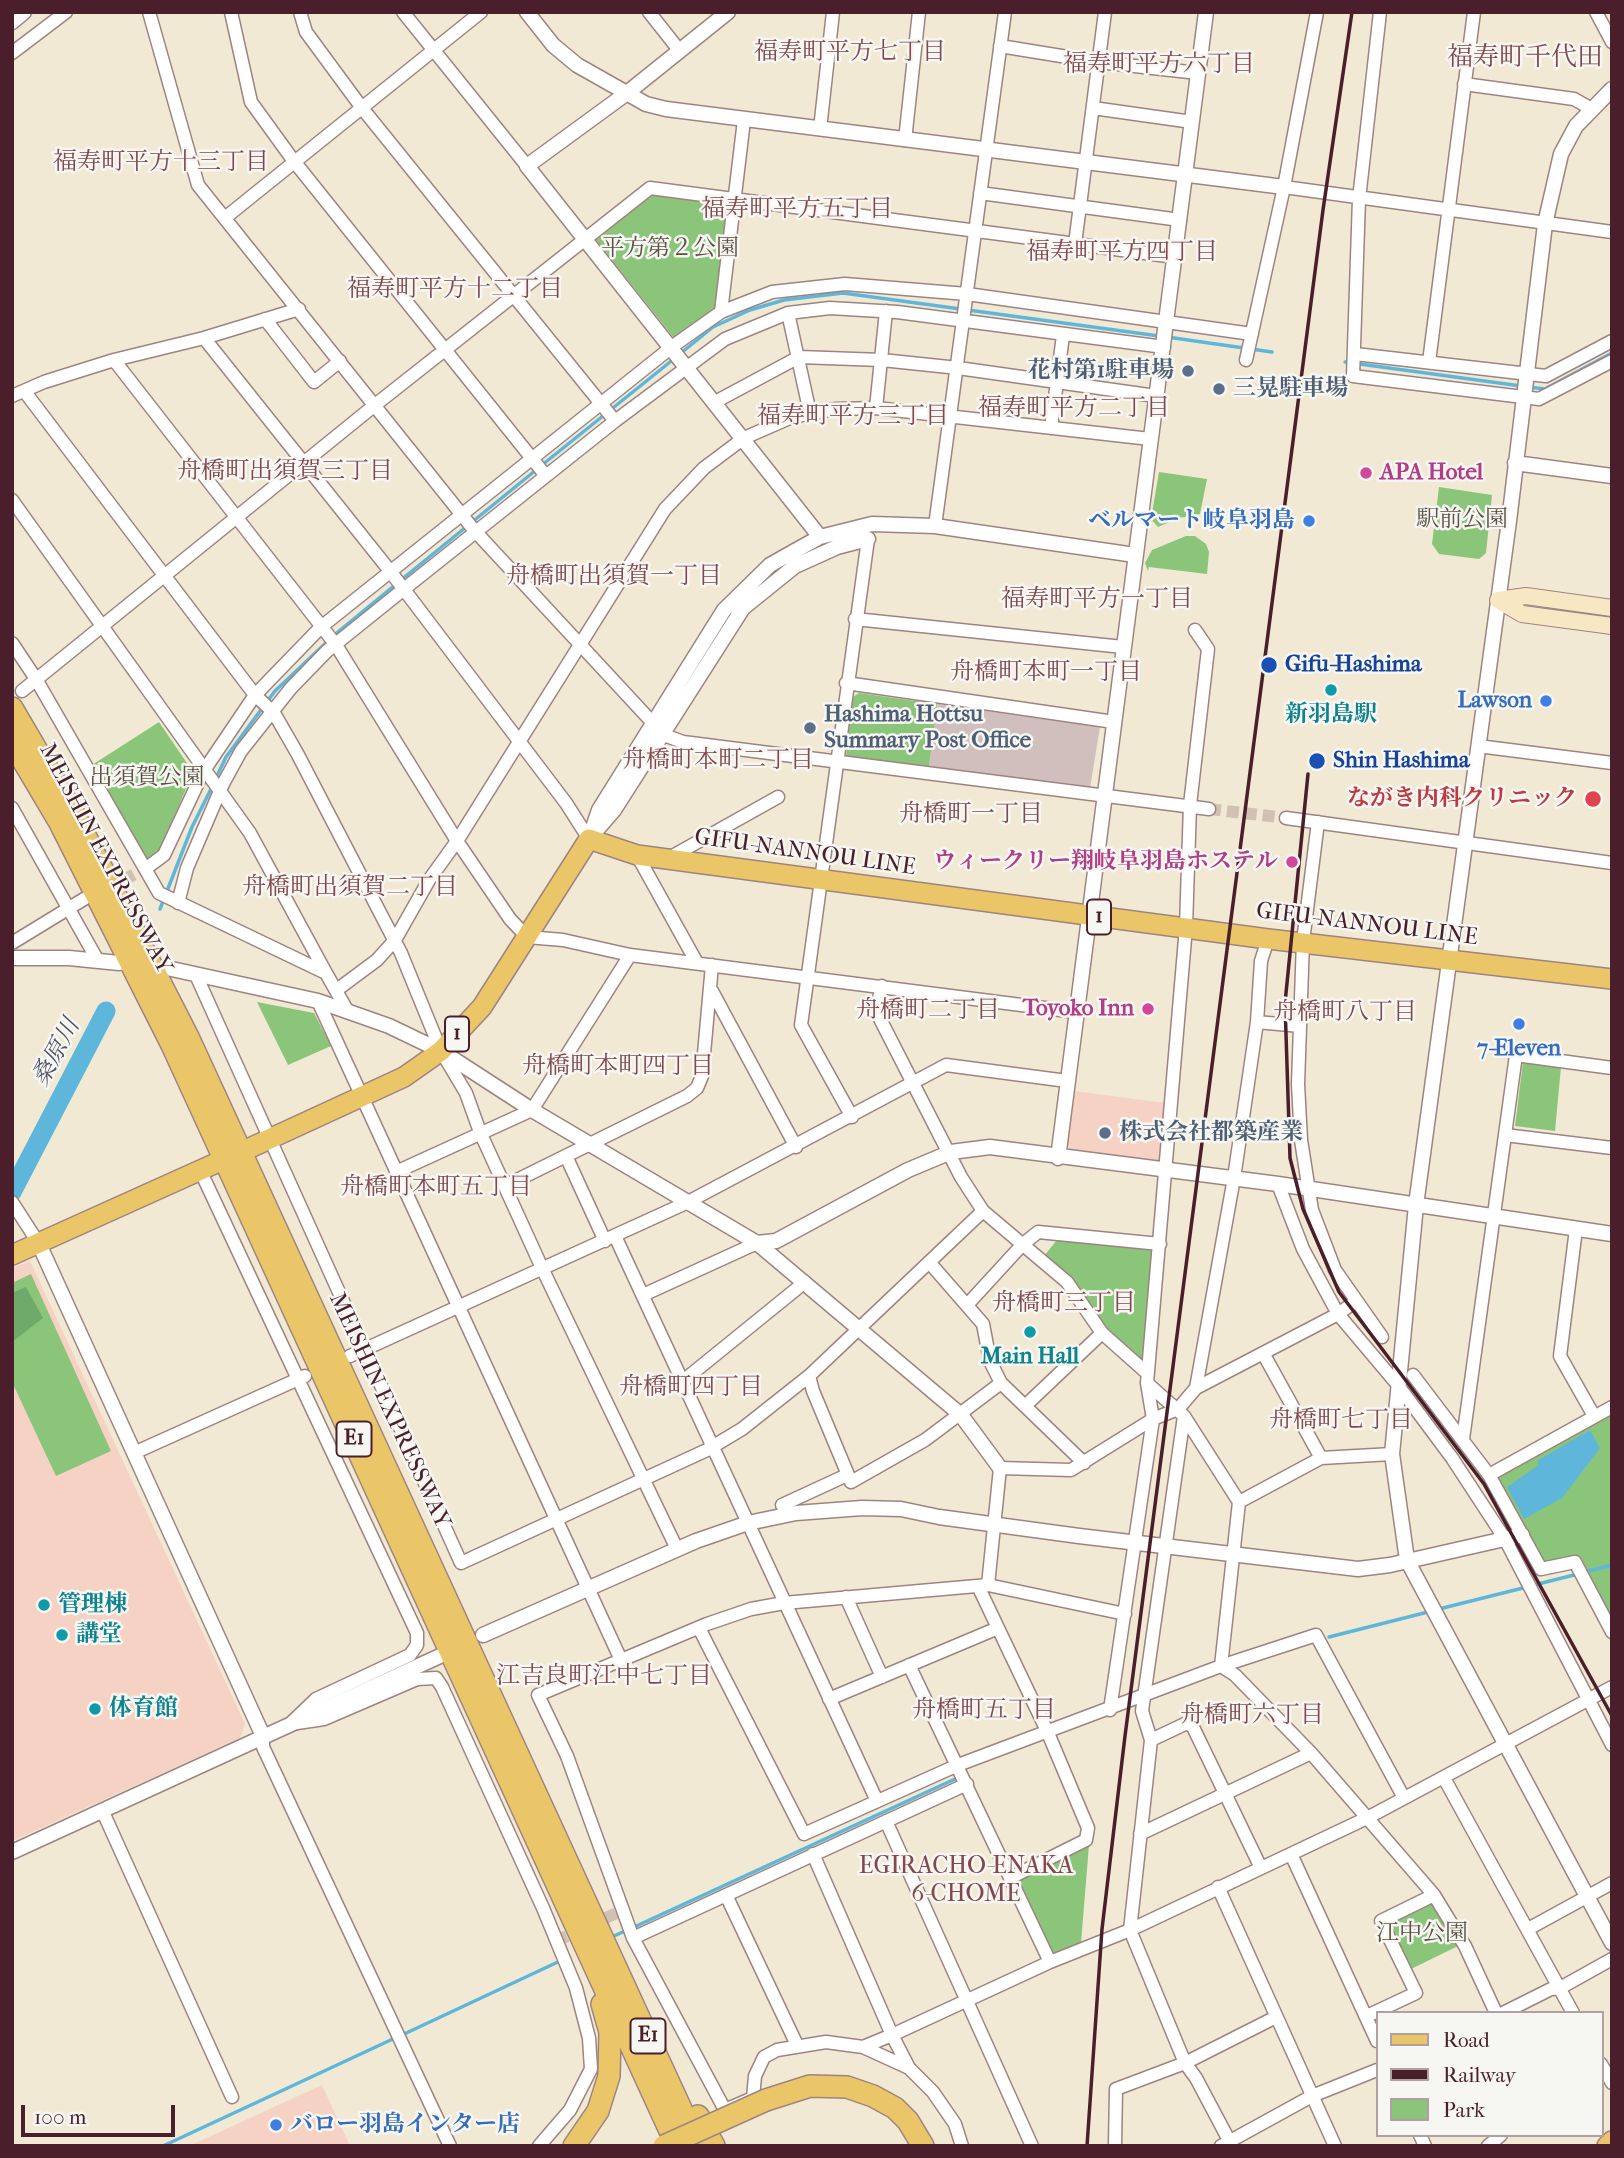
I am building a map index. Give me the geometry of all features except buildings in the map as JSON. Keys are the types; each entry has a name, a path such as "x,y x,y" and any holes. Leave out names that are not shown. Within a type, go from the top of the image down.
{"highway":[{"name":"MEISHIN EXPRESSWAY","path":"17,699 188,1037 696,2146"},
{"name":"MEISHIN EXPRESSWAY","path":"12,742 60,823 172,1045 677,2146"},
{"path":"597,1925 714,2146"},
{"path":"574,2146 598,2111 609,2076 610,2032 588,1949"},
{"path":"664,2146 810,2086 847,2087 873,2096 895,2108 908,2121 923,2146"},
{"path":"696,2146 769,2105 830,2099 864,2104 899,2129 910,2146"}],"main road":[{"path":"1498,600 1526,596 1612,608"},
{"path":"1498,600 1522,614 1612,626"},
{"name":"GIFU-NANNOU LINE","path":"589,839 637,855 1268,939 1612,979"},
{"name":"1","path":"260,1143 404,1077 441,1051 482,1007 589,839"},
{"path":"12,1255 207,1167"},
{"path":"1607,2146 1612,2141"}],"street":[{"path":"12,22 24,12"},
{"path":"12,53 66,12"},
{"path":"149,12 195,177 469,525 659,730 682,742 1209,808"},
{"path":"231,12 251,102 293,160 539,467"},
{"path":"300,12 306,32 362,108 614,421"},
{"path":"403,12 674,348 820,537"},
{"path":"226,218 293,160 481,12"},
{"path":"527,12 553,44 576,65 646,104 666,109 1186,174 1612,232"},
{"path":"649,12 679,50"},
{"path":"527,166 626,93 728,12"},
{"path":"820,129 833,12"},
{"path":"905,140 919,12"},
{"path":"935,526 1005,12"},
{"path":"1075,244 1105,12"},
{"path":"1058,1158 1206,12"},
{"path":"145,869 164,855 265,705 329,636 469,525 539,467 602,407 721,312 751,298 811,286 845,284 966,298 1165,336 1249,348 1284,187 1317,12"},
{"path":"1380,12 1359,199 1353,376 1526,385 1612,341"},
{"path":"1429,362 1474,12"},
{"path":"1596,12 1612,42"},
{"path":"1000,46 1098,62 1198,73"},
{"path":"1465,84 1574,99 1590,108"},
{"path":"1612,89 1590,108 1561,154 1545,224 1498,600 1416,1205 1396,1384 1392,1454 1407,1560 1612,1943"},
{"path":"1093,108 1192,122"},
{"path":"721,312 744,120"},
{"path":"17,699 36,679 235,517 650,188 1175,257"},
{"path":"980,193 1180,220"},
{"path":"299,309 204,338 114,360 44,382 18,394 265,705 395,940 441,1051 466,1093 480,1132 542,1268 677,1549"},
{"path":"177,902 212,782 241,751 265,705 291,688 329,636 539,467 614,421 686,364 725,340 788,313 814,309 886,311 963,319 1063,335 1165,336"},
{"path":"876,408 886,311"},
{"path":"788,313 810,413"},
{"path":"265,320 314,382 340,361"},
{"path":"1052,428 1063,335"},
{"path":"204,338 398,581 520,742 589,839"},
{"path":"715,402 799,357 882,360 958,368 1156,396"},
{"path":"114,360 329,636 457,841 510,919 527,937 563,940 630,956 1076,1012"},
{"path":"1354,361 1429,362 1526,385 1539,399 1610,365"},
{"path":"338,989 377,960 395,940 429,880 520,742 665,509 704,468 744,438 792,417 876,408 1150,439"},
{"path":"1515,463 1612,476"},
{"path":"12,500 250,833 326,973 338,989 348,1012"},
{"path":"659,730 724,610 770,565 820,537 872,524 935,526 1135,555"},
{"path":"589,839 598,810 659,730 728,629 757,594 796,566 837,547 868,539 835,760 822,880 801,1025 852,1117"},
{"path":"855,620 1123,647"},
{"path":"1110,1710 1153,1419 1147,1378 1186,927 1190,805 1208,649 1195,630"},
{"path":"12,643 163,895 326,973"},
{"path":"846,683 1114,722"},
{"path":"1478,746 1612,763"},
{"path":"667,859 778,797"},
{"path":"12,808 97,961"},
{"path":"1286,818 1612,863"},
{"path":"1318,822 1303,941 1300,1026 1301,1140 1312,1210 1335,1270 1382,1337"},
{"path":"637,855 697,963"},
{"path":"14,938 84,899"},
{"path":"1268,939 1261,961 1257,1022 1234,1178 1196,1388 1181,1412 1142,1711 1151,1740 1130,1930 1185,2063 1196,2078 1228,2144 1312,2096 1376,2070"},
{"path":"396,1172 532,1110 630,956"},
{"path":"12,958 119,963"},
{"path":"505,1186 697,1088 702,1076 712,991 712,965"},
{"path":"167,968 318,1001 441,1051 532,1110 592,1143 686,1203 757,1243 961,1415 1000,1468 995,1524 983,1585 998,1628 1048,1733 1088,1828 1086,1840 1010,1878"},
{"path":"196,975 260,1143 364,1348 461,1563 714,1446 773,1407 983,1211"},
{"path":"882,986 876,1011 951,1152 961,1177 983,1211 1067,1282 1102,1333 1181,1412 1239,1502 1221,1666"},
{"path":"712,991 796,1147"},
{"path":"318,1001 621,1660"},
{"path":"1257,1022 1300,1026"},
{"path":"1463,1439 1516,1055 1612,1068"},
{"path":"350,1356 686,1203 796,1147 946,1065 1067,1081"},
{"path":"1505,1135 1612,1148"},
{"path":"643,1295 757,1243 776,1241 908,1170 951,1152 990,1147 1058,1158 1309,1188 1612,1234"},
{"path":"566,1156 643,1295 784,1603 888,1819 1032,2146"},
{"path":"207,1167 418,1633 417,1645 410,1656 316,1699 292,1722"},
{"path":"1278,1184 1303,1249 1338,1314 1452,1458 1505,1539 1612,1745"},
{"path":"12,1202 39,1244 136,1452 263,1736 263,1747 450,2146"},
{"path":"1576,1229 1560,1356 1594,1416"},
{"path":"967,1305 1022,1245 1038,1232 1160,1244"},
{"path":"929,1262 983,1324 990,1360 1001,1382 1084,1463"},
{"path":"683,1381 804,1282"},
{"path":"1196,1388 1338,1314 1356,1301"},
{"path":"1025,1406 1102,1333"},
{"path":"1263,1353 1321,1458"},
{"path":"1413,1375 1489,1475 1541,1569 1575,1562 1612,1632"},
{"path":"136,1452 301,1376"},
{"path":"809,1376 851,1482 925,1440 1001,1382"},
{"path":"1489,1475 1612,1407"},
{"path":"1000,1468 1071,1470 1153,1419 1181,1412"},
{"path":"1239,1502 1321,1458 1392,1454"},
{"path":"782,1505 847,1475"},
{"path":"482,1635 677,1549 748,1523 796,1513 862,1508 901,1509 939,1517 1232,1556 1358,1569 1522,1535"},
{"path":"909,2068 863,2047 825,2042 797,2045 764,2057 755,2076 753,2098 725,2110 630,1932 567,1756 538,1695 699,1628 751,1609 784,1603 983,1585 1125,1614"},
{"path":"846,1597 882,1677"},
{"path":"699,1628 804,1834 958,1765 1221,1666 1317,1634 1404,1798"},
{"path":"829,1699 998,1628"},
{"path":"12,1852 440,1656"},
{"path":"909,1665 1050,1962"},
{"path":"1221,1666 1235,1675 1311,1753 1434,1895 1465,1946 1495,2011"},
{"path":"292,1722 324,1719 417,1679 436,1678 564,1958 589,2038 591,2068 570,2110 539,2146"},
{"path":"863,2047 1050,1962 1130,1930 1367,1818 1612,1687"},
{"path":"1151,1740 1186,1724 1193,1727 1228,1794 1261,1868"},
{"path":"1139,1834 1311,1753"},
{"path":"1444,1778 1572,2011"},
{"path":"630,1932 726,1895 967,1784"},
{"path":"103,1812 232,2097"},
{"path":"813,1854 892,2035 909,2068 933,2092 955,2124 962,2146"},
{"path":"1291,1854 1376,2038"},
{"path":"1528,1929 1612,1882"},
{"path":"1218,1887 1335,2146"},
{"path":"726,1895 797,2045"},
{"path":"1378,2011 1416,1993 1381,1921 1434,1895"},
{"path":"1507,2011 1551,1989 1560,1988 1612,1959"},
{"path":"1367,2016 1376,2012"},
{"path":"1115,2146 1116,2089 1185,2063 1276,2017"}],"shaded area":[{"path":"937,704 1100,727 1090,788 929,767"},
{"path":"1074,1091 1165,1103 1159,1161 1072,1151 1067,1145"},
{"path":"30,1261 245,1724 240,1738 12,1841 12,1268"},
{"path":"322,2085 350,2146 189,2146"}],"green space":[{"name":"平方第２公園","path":"653,194 729,204 718,309 674,338 596,240"},
{"path":"1159,472 1207,479 1200,514 1179,518 1158,527 1151,519"},
{"name":"駅前公園","path":"1439,487 1492,495 1486,553 1479,559 1439,554 1432,544"},
{"path":"1186,536 1195,536 1206,544 1209,552 1207,574 1149,567 1148,571 1145,563 1152,550"},
{"path":"859,693 937,704 929,767 846,756 853,697"},
{"name":"出須賀公園","path":"159,722 193,772 160,851 146,861 92,765"},
{"path":"257,1002 314,1013 331,1046 288,1065"},
{"path":"1523,1062 1561,1067 1555,1131 1515,1126"},
{"path":"1057,1240 1153,1249 1143,1361 1105,1327 1044,1256"},
{"path":"31,1274 111,1451 56,1476 12,1382 12,1283"},
{"path":"26,1287 43,1318 12,1342 12,1293"},
{"path":"1612,1412 1612,1619 1580,1556 1543,1563 1497,1475"},
{"path":"1089,1845 1081,1943 1053,1956 1016,1880"},
{"name":"江中公園","path":"1433,1900 1458,1946 1409,1970 1386,1922"}],"water":[{"path":"1590,1430 1600,1448 1562,1498 1524,1519 1507,1487 1539,1465 1537,1461"}],"waterway":[{"path":"681,353 713,327 750,310 784,300 843,293 1159,336"},
{"path":"1167,337 1272,352"},
{"path":"1529,387 1545,389 1612,353"},
{"path":"542,465 675,358"},
{"path":"1345,362 1521,386"},
{"path":"401,580 536,470"},
{"path":"333,636 395,585"},
{"path":"216,778 226,757 275,691 328,641"},
{"path":"160,909 192,827 213,785"},
{"name":"桑原川","path":"12,1192 106,1011"},
{"path":"1585,1572 1612,1565"},
{"path":"1534,1585 1578,1574"},
{"path":"1439,1609 1527,1587"},
{"path":"1329,1637 1428,1612"},
{"path":"632,1928 955,1779"},
{"path":"614,1936 625,1931"},
{"path":"402,2035 560,1961"},
{"path":"163,2146 395,2038"}],"tunnel":[{"path":"1209,809 1286,818"},
{"path":"107,888 145,869"},
{"path":"556,1941 621,1911"}],"railway":[{"path":"1087,2146 1102,1929 1125,1736 1323,210 1352,12"},
{"path":"1308,774 1285,1003 1290,1158 1303,1209 1339,1292 1484,1484 1612,1716"}],"place":[{"name":"花村第1駐車場","path":"1188,371"},
{"name":"三晃駐車場","path":"1219,389"},
{"name":"APA Hotel","path":"1366,473"},
{"name":"ベルマート岐阜羽島","path":"1309,521"},
{"name":"Gifu-Hashima","path":"1269,665"},
{"name":"新羽島駅","path":"1331,690"},
{"name":"Lawson","path":"1546,701"},
{"name":"Hashima Hottsu Summary Post Office","path":"810,728"},
{"name":"Shin Hashima","path":"1317,761"},
{"name":"ながき内科クリニック","path":"1593,799"},
{"name":"ウィークリー翔岐阜羽島ホステル","path":"1292,862"},
{"name":"Toyoko Inn","path":"1148,1009"},
{"name":"7-Eleven","path":"1519,1024"},
{"name":"株式会社都築産業","path":"1105,1133"},
{"name":"Main Hall","path":"1030,1332"},
{"name":"管理棟","path":"44,1605"},
{"name":"講堂","path":"62,1635"},
{"name":"体育館","path":"95,1709"},
{"name":"バロー羽島インター店","path":"276,2125"}],"district":[{"name":"福寿町平方七丁目","path":"850,53"},
{"name":"福寿町千代田","path":"1525,59"},
{"name":"福寿町平方六丁目","path":"1159,65"},
{"name":"福寿町平方十三丁目","path":"161,163"},
{"name":"福寿町平方五丁目","path":"797,210"},
{"name":"福寿町平方四丁目","path":"1122,253"},
{"name":"福寿町平方十二丁目","path":"455,290"},
{"name":"福寿町平方二丁目","path":"1074,409"},
{"name":"福寿町平方三丁目","path":"853,417"},
{"name":"舟橋町出須賀三丁目","path":"285,472"},
{"name":"舟橋町出須賀一丁目","path":"614,577"},
{"name":"福寿町平方一丁目","path":"1097,600"},
{"name":"舟橋町本町一丁目","path":"1046,673"},
{"name":"舟橋町本町二丁目","path":"718,761"},
{"name":"舟橋町一丁目","path":"971,815"},
{"name":"舟橋町出須賀二丁目","path":"350,888"},
{"name":"舟橋町二丁目","path":"928,1011"},
{"name":"舟橋町八丁目","path":"1345,1013"},
{"name":"舟橋町本町四丁目","path":"618,1067"},
{"name":"舟橋町本町五丁目","path":"436,1188"},
{"name":"舟橋町三丁目","path":"1064,1304"},
{"name":"舟橋町四丁目","path":"691,1388"},
{"name":"舟橋町七丁目","path":"1341,1421"},
{"name":"江吉良町江中七丁目","path":"604,1677"},
{"name":"舟橋町五丁目","path":"984,1711"},
{"name":"舟橋町六丁目","path":"1252,1716"},
{"name":"EGIRACHO-ENAKA 6-CHOME","path":"966,1881"}]}
